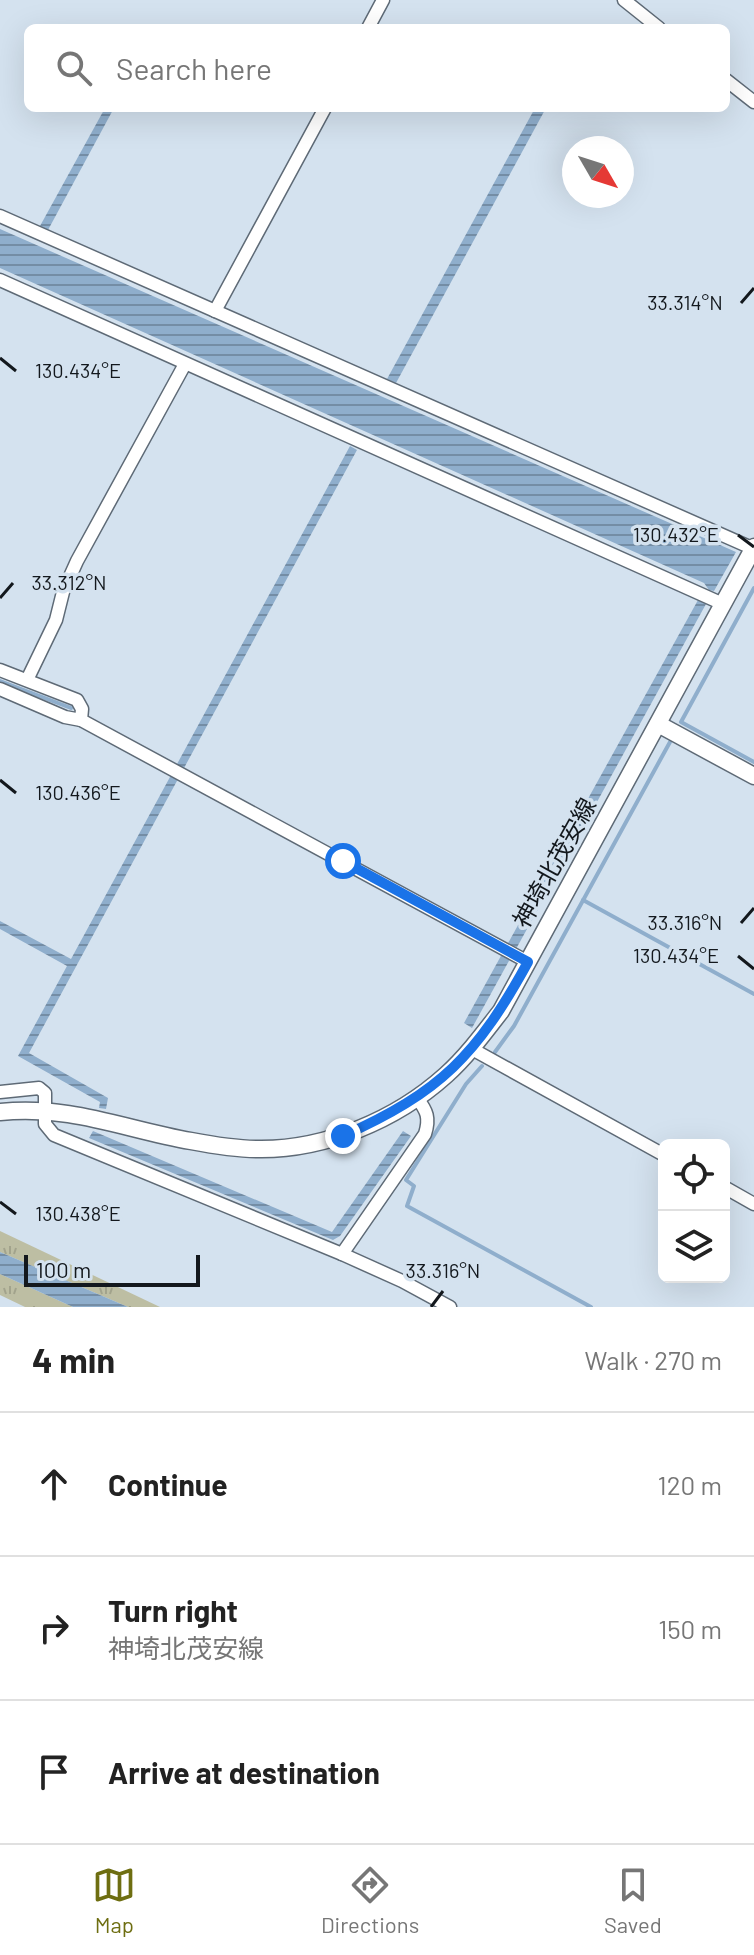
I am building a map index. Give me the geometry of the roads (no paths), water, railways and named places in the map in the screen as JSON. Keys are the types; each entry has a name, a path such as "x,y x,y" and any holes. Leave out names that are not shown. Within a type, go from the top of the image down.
{"main road":[{"name":"神埼北茂安線","path":"0,1112 45,1111 103,1119 190,1141 257,1149 300,1145 343,1136 417,1098 472,1049 501,1011 516,955 658,724 746,545"},
{"path":"658,724 754,776"}],"street":[{"path":"370,24 383,0"},
{"path":"624,0 654,24"},
{"path":"730,83 754,102"},
{"path":"215,311 323,112"},
{"path":"0,216 746,545"},
{"path":"0,280 717,601"},
{"path":"27,680 56,620 63,592 77,561 185,364"},
{"path":"0,670 77,700 82,709 81,720"},
{"path":"0,689 65,717 81,720 516,955"},
{"path":"472,1049 658,1152"},
{"path":"0,1092 31,1086 39,1088 45,1093 45,1124 54,1135 342,1254 450,1307"},
{"path":"342,1254 425,1134 429,1121 427,1110 417,1098"},
{"path":"730,1190 754,1204"}],"water":[{"path":"103,112 112,112 48,230 40,226"},
{"path":"533,112 544,112 396,383 387,379"},
{"path":"0,229 736,552 714,591 709,590 704,583 0,268"},
{"path":"350,446 357,450 29,1053 108,1098 106,1109 99,1108 100,1102 18,1056 67,966 0,929 0,921 71,959"},
{"path":"698,600 706,604 516,949 507,945"},
{"path":"502,954 510,959 472,1028 464,1023"},
{"path":"93,1131 332,1232 403,1131 411,1136 340,1236 333,1240 89,1138"},
{"path":"0,1252 128,1307 73,1307 0,1274"}],"waterway":[{"path":"754,588 681,722 754,762"},
{"path":"0,681 71,708"},
{"path":"495,1052 514,1026 670,742"},
{"path":"583,900 754,994"},
{"path":"482,1066 466,1084 406,1180 414,1186 407,1206 591,1307"}]}
